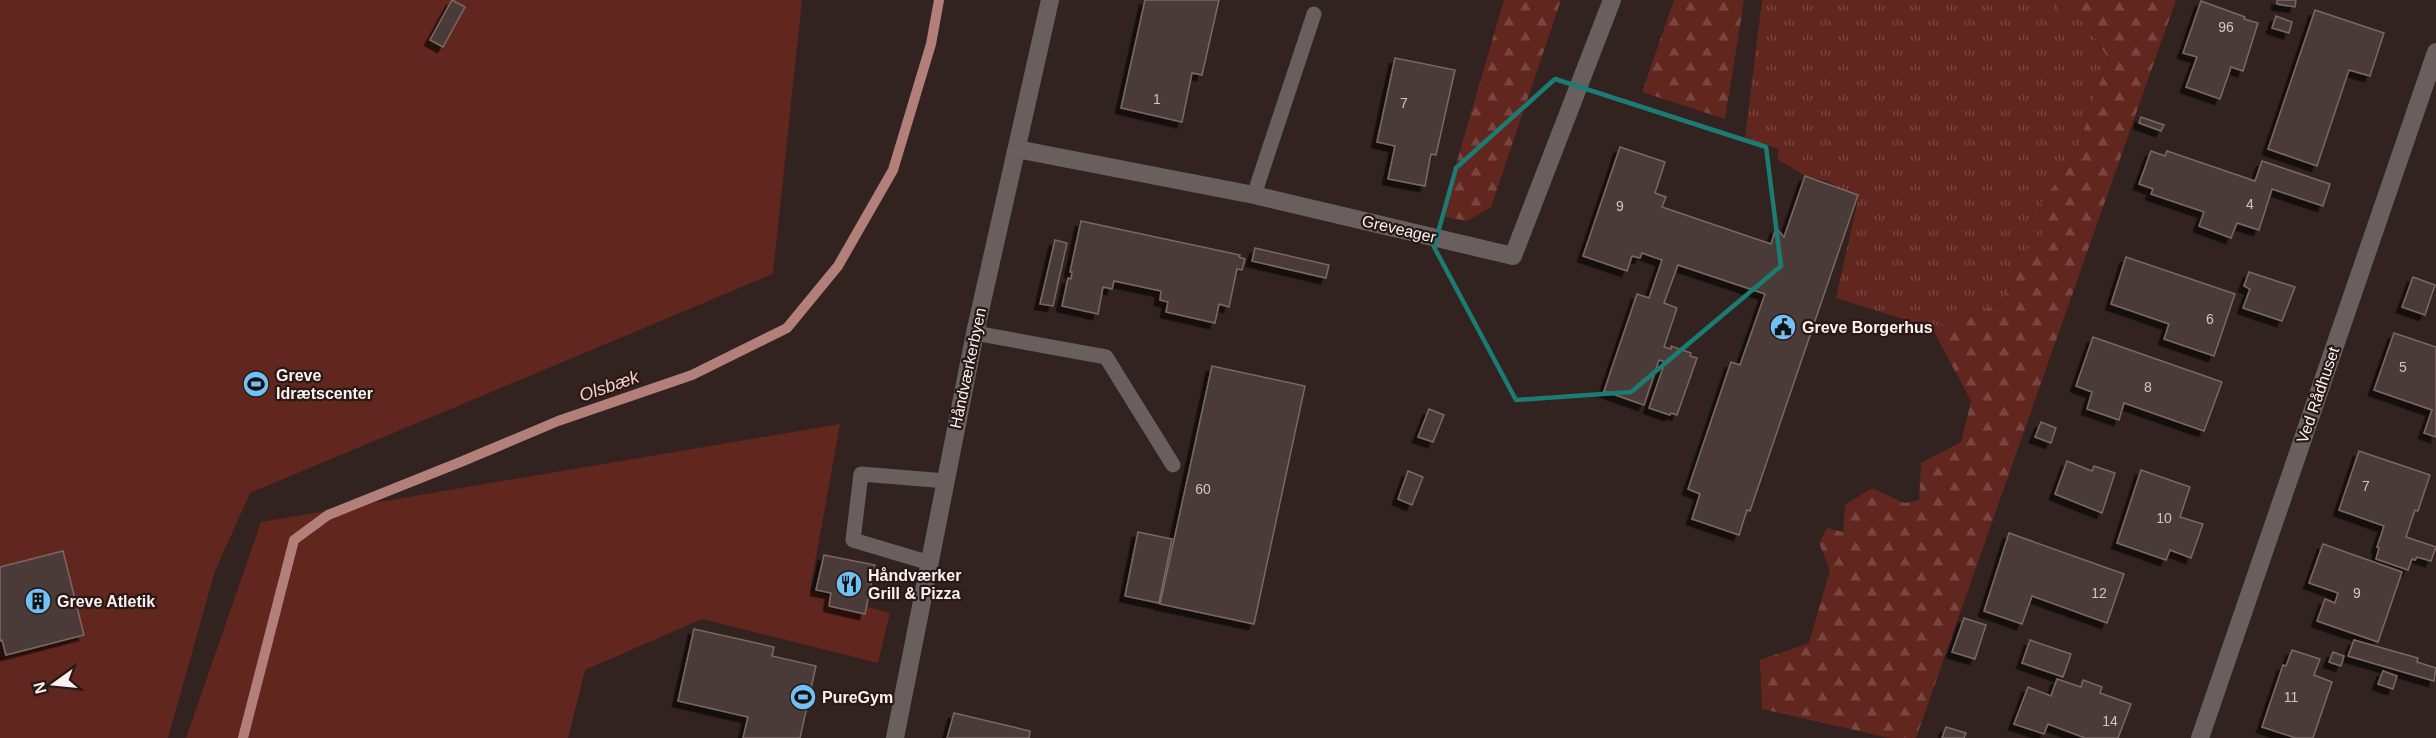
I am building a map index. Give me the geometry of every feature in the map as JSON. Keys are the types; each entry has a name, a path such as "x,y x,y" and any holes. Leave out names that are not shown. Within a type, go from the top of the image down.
{"street":[{"name":"Håndværkerbyen","path":"896,738 975,333 1050,0"},
{"name":"Greveager","path":"1017,149 1254,195 1513,256 1612,0"},
{"name":"Ved Rådhuset","path":"2200,738 2436,52"}],"lane":[{"path":"1254,195 1314,14"},
{"path":"975,333 1106,357 1173,465"},
{"path":"930,563 853,540 861,474 945,482"}],"highlighted area":[{"path":"1555,79 1766,147 1781,266 1631,392 1516,400 1434,247 1456,168"}],"green space":[{"name":"Greve Idrætscenter","path":"0,0 802,0 773,274 250,493 215,571 168,738 0,738"},
{"path":"1504,0 1561,0 1491,207 1467,221 1441,216"},
{"path":"1674,0 1744,0 1725,119 1642,92"},
{"path":"1762,0 2056,0 2055,7 2085,22 2108,58 2075,157 2039,206 2044,247 2019,251 2005,302 1932,328 1836,298 1858,200 1828,181 1807,177 1777,159 1779,149 1745,138"},
{"path":"2056,0 2176,0 1916,738 1890,738 1762,709 1760,660 1809,643 1830,570 1819,543 1827,528 1843,532 1845,505 1872,488 1904,503 1919,500 1921,463 1961,442 1971,401 1932,328 2005,302 2019,251 2044,247 2039,206 2075,157 2108,58 2085,22 2054,7"},
{"path":"840,424 810,591 890,613 878,663 702,619 585,670 568,738 186,738 261,522"}],"building":[{"path":"452,0 465,7 443,47 430,40"},
{"path":"1145,0 1219,0 1202,75 1192,73 1182,122 1121,108"},
{"path":"2277,0 2296,0 2295,7 2277,4"},
{"path":"2201,1 2258,23 2243,71 2231,67 2220,99 2186,87 2197,57 2183,53"},
{"path":"2315,10 2384,33 2370,76 2349,70 2317,166 2268,149"},
{"path":"2276,16 2292,22 2289,33 2272,28"},
{"path":"1395,58 1455,70 1436,155 1431,154 1425,186 1388,179 1395,146 1377,142"},
{"path":"2141,117 2164,125 2161,131 2139,123"},
{"name":"Greve Borgerhus","path":"1620,147 1665,162 1655,193 1666,197 1662,207 1771,244 1776,228 1784,237 1805,176 1858,195 1750,511 1747,510 1739,535 1692,519 1700,494 1688,489 1731,362 1740,365 1765,294 1678,265 1664,303 1677,308 1664,347 1671,349 1671,346 1691,353 1690,356 1697,358 1677,415 1649,408 1665,362 1659,360 1644,405 1604,391 1637,294 1649,298 1662,260 1642,253 1640,258 1632,256 1627,271 1583,256"},
{"path":"2151,151 2165,156 2167,151 2255,181 2262,161 2330,184 2323,206 2272,189 2259,230 2237,223 2231,238 2199,226 2204,212 2151,194 2153,189 2139,184"},
{"path":"1081,221 1240,255 1239,257 1245,259 1242,270 1237,269 1229,307 1219,304 1215,323 1166,312 1168,302 1160,300 1161,291 1114,281 1112,289 1103,287 1098,314 1062,306 1068,278 1071,279 1072,272 1070,272"},
{"path":"1055,240 1067,243 1053,306 1040,304"},
{"path":"1255,248 1329,265 1326,278 1252,261"},
{"path":"2126,257 2235,294 2214,356 2164,339 2169,324 2111,304"},
{"path":"2249,272 2295,287 2282,321 2243,308 2250,289 2244,286"},
{"path":"2413,277 2435,285 2425,315 2402,307"},
{"path":"2394,333 2436,347 2436,437 2424,433 2432,410 2374,390"},
{"path":"2093,337 2222,382 2204,431 2124,403 2119,420 2087,409 2092,392 2076,386"},
{"path":"1212,366 1305,386 1254,624 1160,604"},
{"path":"1429,409 1444,415 1433,442 1418,437"},
{"path":"2041,422 2056,428 2051,443 2035,437"},
{"path":"2359,451 2430,475 2418,511 2415,510 2406,537 2436,547 2431,561 2417,557 2415,560 2412,559 2408,570 2376,559 2379,548 2377,547 2384,526 2339,510"},
{"path":"2067,461 2092,471 2094,466 2115,473 2102,513 2055,494"},
{"path":"2141,470 2190,487 2180,517 2203,524 2191,558 2170,550 2166,560 2117,543"},
{"path":"1408,471 1423,477 1412,505 1398,499"},
{"path":"1138,532 1172,539 1159,603 1125,596"},
{"path":"2009,533 2124,574 2107,623 2032,596 2022,624 1984,611"},
{"path":"2323,544 2402,572 2378,642 2317,621 2325,599 2335,603 2338,593 2309,583"},
{"name":"Greve Atletik","path":"63,551 84,635 6,655 2,640 0,641 0,567"},
{"path":"824,555 875,565 865,614 829,606 831,593 816,590"},
{"path":"1964,618 1986,625 1975,659 1952,652"},
{"path":"694,629 774,647 772,656 816,666 800,738 743,738 748,717 678,701"},
{"path":"2030,640 2071,654 2063,677 2022,663"},
{"path":"2354,640 2418,658 2417,662 2436,668 2434,681 2348,656"},
{"path":"2292,650 2320,659 2314,675 2332,682 2313,738 2296,738 2262,727 2283,665 2286,666"},
{"path":"2333,652 2344,656 2341,666 2329,662"},
{"path":"2383,671 2397,676 2393,689 2378,684"},
{"path":"2057,679 2081,687 2083,680 2102,687 2100,693 2131,704 2118,738 2085,738 2048,724 2044,734 2014,724 2028,687 2051,696"},
{"path":"954,713 1030,731 1029,738 947,738"},
{"path":"1946,727 1966,733 1964,738 1942,738"}],"waterway":[{"name":"Olsbæk","path":"243,738 294,540 328,515 558,421 692,375 787,328 838,266 893,170 931,44 939,0"}],"place":[{"name":"Greve Borgerhus","path":"1783,327"},
{"name":"Greve Idrætscenter","path":"256,384"},
{"name":"Håndværker Grill & Pizza","path":"849,584"},
{"name":"Greve Atletik","path":"38,601"},
{"name":"PureGym","path":"803,697"}]}
